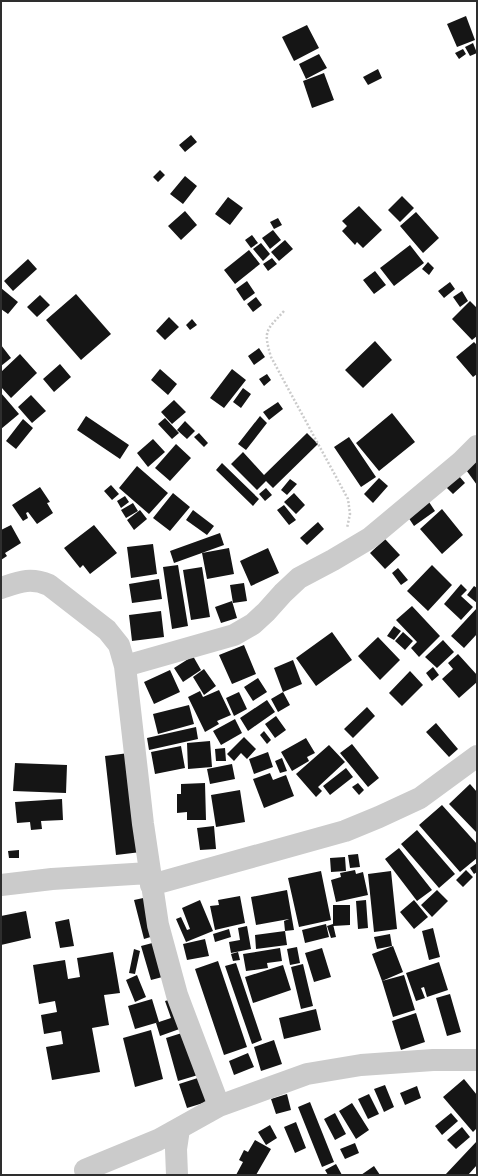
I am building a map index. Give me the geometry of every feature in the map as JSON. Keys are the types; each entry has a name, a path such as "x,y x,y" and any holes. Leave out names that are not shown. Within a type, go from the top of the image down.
{"street":[{"path":"125,666 234,635 253,624 299,578 370,538 461,462 477,446"},
{"path":"1,588 23,581 38,580 48,585 107,630 119,645 125,666 150,879 158,925 177,995 219,1106"},
{"path":"1,885 52,879 150,879 352,828 420,798 477,756"},
{"path":"85,1170 158,1140 219,1106 307,1074 360,1065 433,1060 477,1060"},
{"path":"177,1175 176,1149 179,1129"}],"path":[{"path":"284,311 267,330 266,340 271,357 348,499 350,514 346,531"}],"building":[{"path":"466,16 475,40 457,47 447,24"},
{"path":"307,25 319,48 294,61 282,37"},
{"path":"473,43 477,53 470,56 465,47"},
{"path":"463,49 466,54 459,59 455,53"},
{"path":"319,54 327,68 306,79 299,64"},
{"path":"378,69 382,78 368,85 363,77"},
{"path":"324,73 334,100 312,108 303,81"},
{"path":"191,135 197,142 185,152 179,145"},
{"path":"160,170 165,175 158,182 153,177"},
{"path":"185,176 197,186 183,204 170,194"},
{"path":"402,196 414,208 400,222 388,210"},
{"path":"228,197 243,208 230,225 215,214"},
{"path":"359,206 382,230 363,248 357,242 355,245 342,231 347,226 342,221"},
{"path":"185,211 197,225 181,240 168,226"},
{"path":"416,212 439,238 423,253 400,226"},
{"path":"278,218 282,225 274,229 270,222"},
{"path":"273,230 281,240 270,249 262,238"},
{"path":"252,235 258,243 251,248 245,240"},
{"path":"285,240 293,249 279,261 271,252"},
{"path":"261,243 270,254 263,261 253,249"},
{"path":"410,245 424,263 394,286 380,268"},
{"path":"249,250 260,264 235,284 224,270"},
{"path":"272,258 277,264 268,271 263,264"},
{"path":"28,259 37,269 13,291 4,281"},
{"path":"428,262 434,268 429,275 422,269"},
{"path":"375,271 386,285 374,294 363,280"},
{"path":"247,281 255,293 244,301 236,289"},
{"path":"450,282 455,289 444,298 438,291"},
{"path":"1,288 18,302 8,314 1,309"},
{"path":"462,291 468,301 460,307 453,297"},
{"path":"76,294 111,334 81,360 46,320"},
{"path":"40,295 50,305 37,317 27,307"},
{"path":"256,297 262,305 253,312 247,304"},
{"path":"470,301 477,308 477,336 472,340 452,319"},
{"path":"169,317 179,327 165,340 156,331"},
{"path":"192,319 197,325 190,330 186,325"},
{"path":"375,341 392,360 363,388 345,370"},
{"path":"474,342 477,345 477,374 473,377 456,357"},
{"path":"1,345 11,358 1,366"},
{"path":"259,348 265,357 254,365 248,356"},
{"path":"20,354 37,373 11,398 1,387 1,372"},
{"path":"60,364 71,377 54,392 43,379"},
{"path":"160,369 177,384 168,395 151,380"},
{"path":"232,369 246,380 224,408 210,398"},
{"path":"267,374 271,380 264,386 259,379"},
{"path":"243,388 251,394 241,408 233,402"},
{"path":"1,393 19,414 1,429"},
{"path":"31,395 46,411 32,423 18,407"},
{"path":"174,400 186,412 172,424 161,412"},
{"path":"278,402 283,409 269,420 263,412"},
{"path":"392,413 415,442 379,471 356,443"},
{"path":"86,416 129,445 120,459 77,430"},
{"path":"260,416 267,423 246,450 238,444"},
{"path":"165,418 179,433 172,439 158,424"},
{"path":"23,419 33,428 16,449 6,441"},
{"path":"185,421 195,431 187,439 177,430"},
{"path":"199,433 208,443 204,447 194,437"},
{"path":"307,433 318,444 273,488 266,481 257,490 231,464 243,452 264,475"},
{"path":"349,437 376,477 361,487 334,447"},
{"path":"153,439 165,452 148,467 137,453"},
{"path":"176,444 191,458 170,481 155,468"},
{"path":"477,457 477,485 464,467"},
{"path":"222,463 259,499 253,506 216,470"},
{"path":"137,466 168,493 149,514 119,488"},
{"path":"459,476 465,483 453,494 446,487"},
{"path":"379,478 388,486 373,503 364,494"},
{"path":"290,479 297,484 287,495 281,490"},
{"path":"111,485 119,494 112,500 104,491"},
{"path":"40,487 50,502 47,503 53,513 37,524 28,512 26,513 28,518 23,521 12,505"},
{"path":"266,488 272,495 265,501 259,494"},
{"path":"173,493 190,507 170,531 153,518"},
{"path":"294,493 305,505 296,514 284,502"},
{"path":"125,496 129,502 121,508 117,501"},
{"path":"429,502 435,511 414,526 408,517"},
{"path":"133,503 138,511 126,518 121,510"},
{"path":"284,505 296,520 289,525 277,510"},
{"path":"442,509 463,535 442,554 420,529"},
{"path":"140,510 147,519 134,530 127,520"},
{"path":"193,510 214,526 207,535 186,520"},
{"path":"318,522 324,529 307,545 300,538"},
{"path":"11,525 21,543 5,553 7,556 1,560 1,530"},
{"path":"94,525 117,553 90,574 83,565 80,568 64,548"},
{"path":"220,533 224,545 174,563 170,551"},
{"path":"385,539 400,555 385,569 370,553"},
{"path":"153,544 157,574 131,578 127,547"},
{"path":"229,548 234,574 207,579 202,553"},
{"path":"268,548 279,573 251,586 240,561"},
{"path":"178,565 188,626 172,629 163,567"},
{"path":"432,565 452,585 428,611 407,591"},
{"path":"202,567 210,617 191,620 183,570"},
{"path":"398,568 408,580 401,585 392,573"},
{"path":"159,579 162,599 132,603 129,584"},
{"path":"244,583 247,601 233,603 230,585"},
{"path":"461,584 467,590 461,596 473,607 461,620 444,604"},
{"path":"474,586 477,588 477,603 467,595"},
{"path":"232,601 237,618 221,623 215,607"},
{"path":"412,606 440,636 419,657 411,648 417,642 396,620"},
{"path":"477,608 477,634 464,648 451,636"},
{"path":"161,611 164,637 132,641 129,615"},
{"path":"394,626 401,631 394,640 387,636"},
{"path":"332,632 352,660 316,686 296,658"},
{"path":"403,632 413,641 405,650 395,641"},
{"path":"378,637 400,660 380,680 358,656"},
{"path":"443,640 454,652 437,668 425,657"},
{"path":"244,645 256,674 232,684 219,655"},
{"path":"458,654 477,675 477,682 459,698 442,679 453,669 448,663"},
{"path":"193,656 201,670 183,682 174,668"},
{"path":"293,660 302,684 283,692 274,668"},
{"path":"433,667 439,675 432,681 426,673"},
{"path":"204,669 216,686 204,695 193,677"},
{"path":"170,670 180,692 154,704 144,682"},
{"path":"410,671 423,685 402,706 389,693"},
{"path":"258,678 267,692 253,701 244,687"},
{"path":"219,690 231,715 217,721 219,724 205,732 188,697 200,691 203,697"},
{"path":"239,692 247,709 234,716 226,698"},
{"path":"283,692 290,705 278,712 271,699"},
{"path":"267,700 275,712 248,731 240,718"},
{"path":"189,705 194,724 158,734 153,714"},
{"path":"367,707 375,716 353,738 344,729"},
{"path":"276,716 286,730 275,738 265,724"},
{"path":"235,719 242,733 221,745 213,731"},
{"path":"436,723 458,749 449,757 426,732"},
{"path":"196,727 198,739 149,750 147,738"},
{"path":"264,731 271,740 267,744 260,735"},
{"path":"244,737 256,749 247,759 241,753 234,761 227,754"},
{"path":"306,738 315,753 307,757 309,761 292,771 281,752"},
{"path":"210,741 212,767 188,769 187,743"},
{"path":"352,744 379,778 368,787 340,753"},
{"path":"329,745 345,762 318,787 322,791 316,797 296,774"},
{"path":"181,746 185,768 155,774 151,752"},
{"path":"225,748 226,761 216,761 215,749"},
{"path":"268,752 273,767 254,774 249,759"},
{"path":"129,753 141,852 116,855 105,756"},
{"path":"282,758 287,771 280,773 275,761"},
{"path":"15,763 67,765 66,793 13,791"},
{"path":"232,764 235,779 210,784 207,769"},
{"path":"346,768 353,777 330,795 323,786"},
{"path":"270,773 273,780 286,775 294,796 264,808 253,779"},
{"path":"205,783 206,820 187,820 187,812 177,813 177,794 181,794 181,784"},
{"path":"358,783 364,790 359,795 352,787"},
{"path":"470,784 477,792 477,833 449,804"},
{"path":"240,790 245,822 216,827 211,795"},
{"path":"62,799 63,820 41,821 42,829 31,830 30,822 17,823 15,802"},
{"path":"442,805 477,844 477,858 460,872 419,825"},
{"path":"214,826 216,849 200,850 197,828"},
{"path":"417,830 455,874 439,888 401,844"},
{"path":"399,848 432,890 417,901 385,859"},
{"path":"19,850 19,858 9,858 8,851"},
{"path":"358,854 360,867 350,868 348,855"},
{"path":"345,857 346,871 331,872 330,858"},
{"path":"477,863 477,872 474,874 470,868"},
{"path":"355,870 356,874 363,872 368,895 336,902 331,880 341,877 340,873"},
{"path":"466,870 473,877 463,887 456,880"},
{"path":"321,871 331,920 299,927 288,878"},
{"path":"391,871 397,929 374,932 368,874"},
{"path":"287,890 294,930 285,931 284,921 289,919 256,925 251,897"},
{"path":"437,890 448,901 432,917 421,905"},
{"path":"240,896 245,923 215,930 210,906 219,905 218,900"},
{"path":"148,897 157,935 144,939 134,900"},
{"path":"200,900 213,931 186,942 176,919 181,917 187,930 190,929 182,908"},
{"path":"366,900 368,928 358,929 356,901"},
{"path":"414,900 428,917 414,929 400,912"},
{"path":"333,905 350,905 350,925 333,926"},
{"path":"26,911 31,938 1,945 1,916"},
{"path":"69,919 74,946 60,948 55,922"},
{"path":"326,924 329,937 305,943 302,930"},
{"path":"333,924 336,937 331,938 327,926"},
{"path":"247,926 251,949 231,953 229,942 240,940 238,928"},
{"path":"433,928 440,957 429,960 422,931"},
{"path":"229,929 231,937 215,942 213,934"},
{"path":"285,931 287,945 256,949 255,935"},
{"path":"390,934 392,946 377,949 374,937"},
{"path":"205,939 209,956 187,960 183,944"},
{"path":"160,941 170,975 151,980 141,946"},
{"path":"393,946 403,972 382,981 372,954"},
{"path":"297,947 300,963 290,965 287,949"},
{"path":"280,948 282,961 267,963 268,968 246,971 243,954"},
{"path":"322,948 331,977 314,982 305,953"},
{"path":"134,949 140,951 135,974 129,973"},
{"path":"113,952 120,993 104,995 109,1025 92,1028 100,1072 52,1080 46,1047 63,1044 61,1031 44,1034 41,1015 57,1012 55,1001 39,1004 33,965 65,960 68,979 80,977 77,958"},
{"path":"238,952 240,960 233,961 231,954"},
{"path":"218,961 247,1047 224,1055 195,969"},
{"path":"439,962 448,990 427,997 424,987 421,988 425,998 416,1001 406,973"},
{"path":"236,963 262,1040 252,1044 225,966"},
{"path":"303,964 313,1006 301,1009 291,967"},
{"path":"283,965 291,990 253,1003 245,977"},
{"path":"137,975 146,997 135,1002 126,980"},
{"path":"404,975 415,1010 393,1017 382,981"},
{"path":"450,994 461,1032 447,1036 436,998"},
{"path":"176,998 185,1027 160,1036 156,1023 171,1018 165,1001"},
{"path":"152,999 159,1022 135,1029 128,1006"},
{"path":"316,1009 321,1030 284,1039 279,1018"},
{"path":"416,1013 425,1042 401,1050 392,1021"},
{"path":"151,1030 163,1079 135,1087 123,1038"},
{"path":"185,1032 198,1075 178,1081 166,1038"},
{"path":"274,1040 282,1064 261,1071 254,1047"},
{"path":"248,1053 254,1067 234,1075 229,1061"},
{"path":"204,1076 213,1100 187,1108 179,1084"},
{"path":"464,1079 477,1095 477,1128 473,1132 443,1097"},
{"path":"385,1085 394,1107 384,1112 374,1089"},
{"path":"417,1086 421,1098 405,1105 400,1093"},
{"path":"287,1094 291,1110 276,1114 271,1099"},
{"path":"369,1094 379,1114 368,1119 358,1099"},
{"path":"310,1102 334,1162 322,1167 298,1107"},
{"path":"352,1103 369,1130 356,1139 339,1111"},
{"path":"335,1113 346,1134 335,1140 324,1119"},
{"path":"451,1113 458,1121 442,1135 435,1126"},
{"path":"296,1122 306,1148 295,1153 284,1127"},
{"path":"270,1125 277,1138 266,1145 258,1132"},
{"path":"462,1127 470,1137 456,1149 447,1140"},
{"path":"255,1140 271,1149 256,1175 236,1175 243,1162 239,1160 244,1150 248,1152"},
{"path":"477,1141 477,1165 468,1175 445,1175"},
{"path":"355,1143 359,1153 345,1159 340,1149"},
{"path":"336,1164 342,1175 328,1175 325,1170"},
{"path":"374,1166 380,1175 361,1175"}]}
